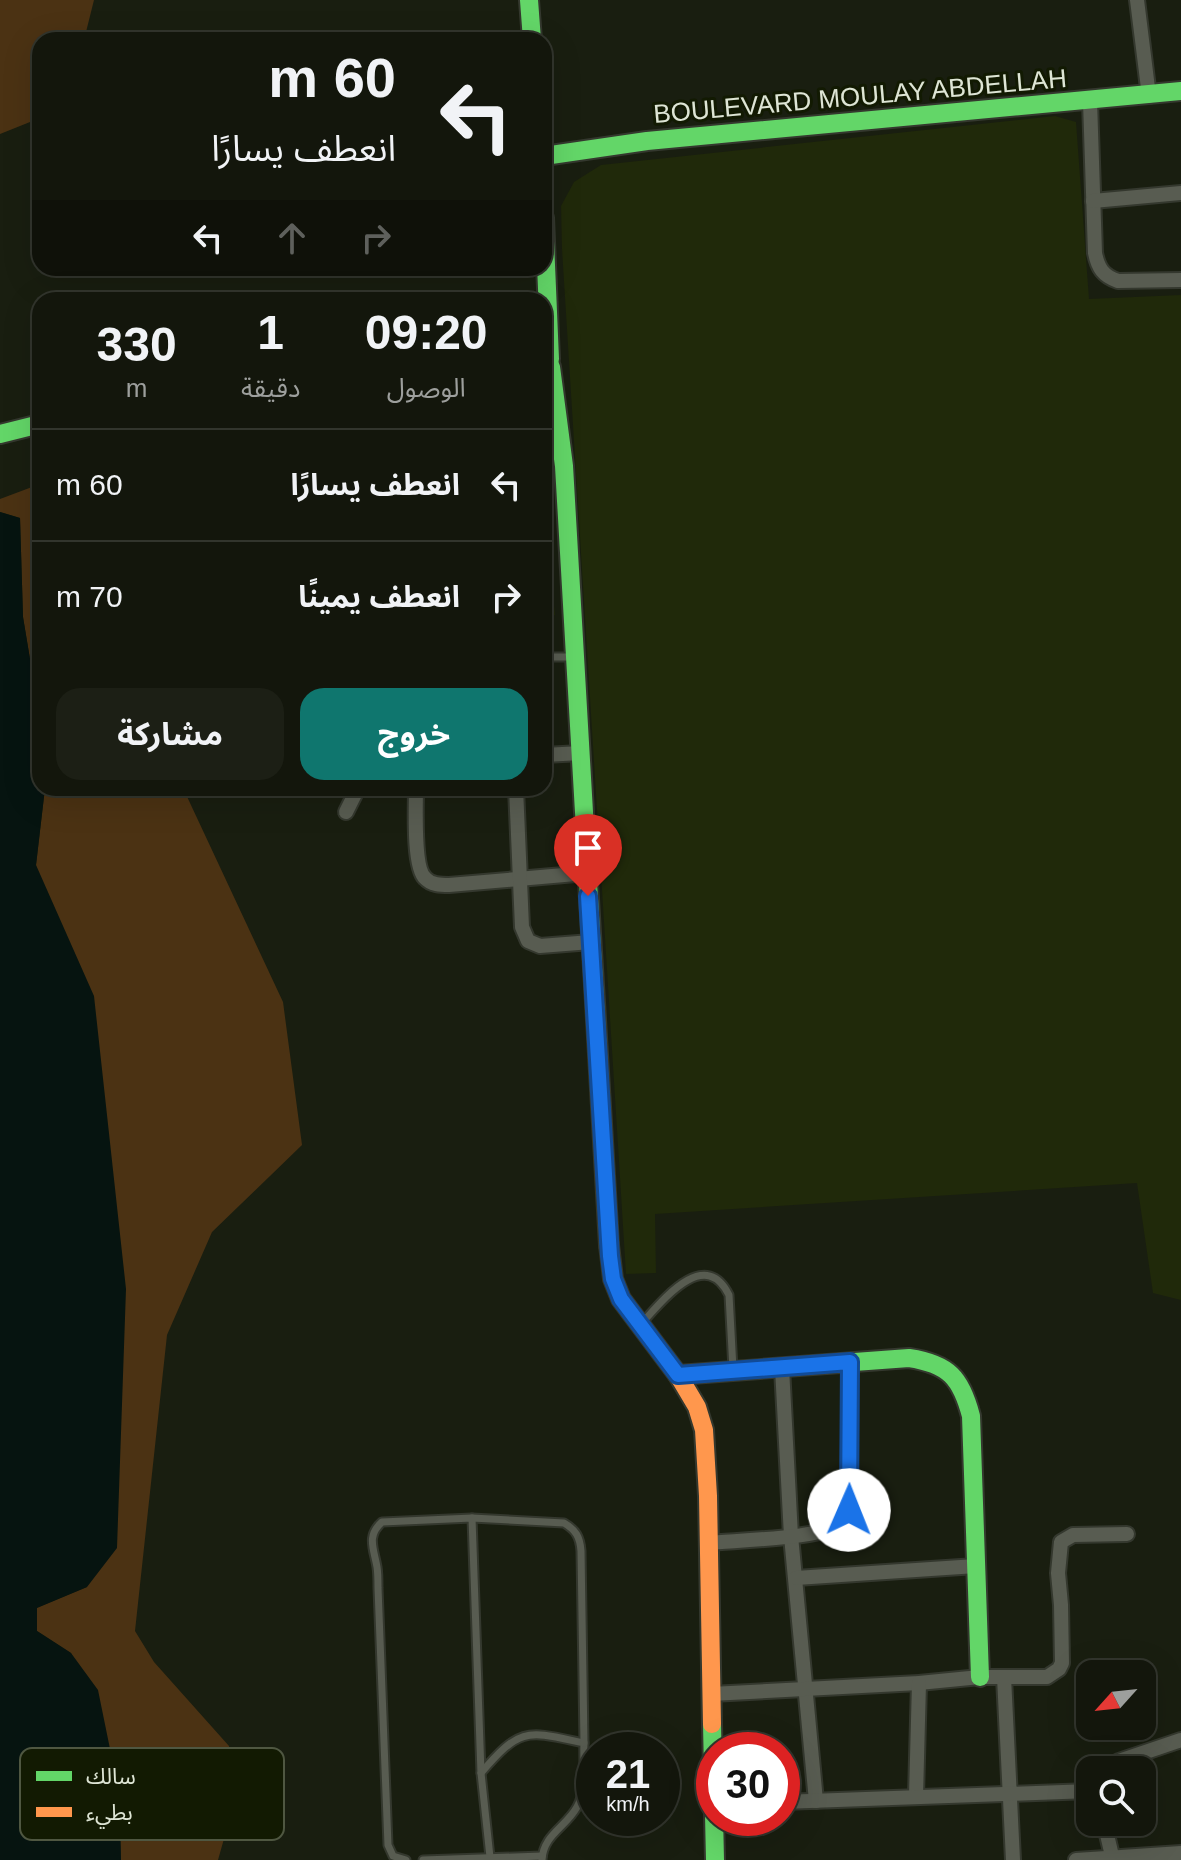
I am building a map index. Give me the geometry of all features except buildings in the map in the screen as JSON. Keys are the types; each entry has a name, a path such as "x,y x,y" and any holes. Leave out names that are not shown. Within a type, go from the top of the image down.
{"main road":[{"path":"529,0 531,32"},
{"name":"BOULEVARD MOULAY ABDELLAH","path":"552,155 662,140 1181,91"},
{"path":"552,395 564,466 611,1268 616,1289 678,1375 697,1407 704,1430 712,1732"},
{"path":"0,434 32,426"},
{"path":"552,445 564,466"},
{"path":"678,1375 909,1358 939,1364 954,1374 963,1388 971,1416 980,1677"},
{"path":"714,1836 715,1860"}],"street":[{"path":"1137,0 1149,96"},
{"path":"1090,101 1095,253 1104,274 1128,282 1181,280"},
{"path":"1093,201 1181,193"},
{"path":"552,755 581,753"},
{"path":"346,812 354,796"},
{"path":"416,796 418,861 421,875 427,880 440,885 519,881 587,873"},
{"path":"516,796 522,927 528,941 540,946 591,942"},
{"path":"709,1543 791,1536 832,1529 848,1520 850,1362"},
{"path":"782,1368 791,1536 816,1801"},
{"path":"711,1694 980,1677 1047,1677 1062,1663 1058,1560 1062,1540 1073,1535 1127,1534"},
{"path":"796,1578 976,1566"},
{"path":"1004,1677 1013,1860"},
{"path":"916,1796 919,1683"},
{"path":"1134,1756 1181,1740"},
{"path":"800,1801 1076,1791"},
{"path":"1107,1836 1113,1859"},
{"path":"1076,1860 1181,1853"}],"lane":[{"path":"552,657 576,657"},
{"path":"640,1326 683,1282 696,1277 713,1277 729,1295 733,1372"},
{"path":"472,1518 481,1773 490,1857"},
{"path":"406,1860 393,1856 388,1845 377,1566 371,1548 374,1528 382,1522 472,1518 564,1523 573,1528 580,1539 584,1732"},
{"path":"481,1773 508,1743 522,1736 537,1733 576,1741"},
{"path":"423,1860 542,1858 549,1837 576,1809"}],"shaded area":[{"path":"0,0 94,0 86,32 32,32 32,121 0,134"},
{"path":"1055,116 1076,122 1089,299 1181,295 1181,1300 1153,1293 1137,1183 655,1214 656,1273 626,1274 561,206 574,182 601,165"},
{"path":"32,487 32,671 23,617 20,518 0,512 0,499"},
{"path":"0,512 20,518 23,617 32,671 32,796 44,796 36,865 94,996 126,1289 117,1548 87,1587 37,1608 37,1631 71,1653 98,1690 110,1748 20,1748 20,1840 120,1840 121,1860 0,1860"},
{"path":"552,587 555,615 552,615"},
{"path":"44,796 187,796 283,1002 302,1145 212,1232 167,1335 135,1631 154,1662 229,1748 104,1748 71,1653 37,1631 36,1608 87,1587 36,865"},
{"path":"120,1840 224,1840 218,1860 121,1860"}],"traffic: fast":[{"path":"529,0 531,32"},
{"path":"552,155 647,141 1181,91"},
{"path":"546,276 547,292"},
{"path":"552,375 564,466 609,1245"},
{"path":"0,434 32,426"},
{"path":"678,1375 909,1358 934,1364 951,1375 963,1392 971,1416 980,1677"},
{"path":"712,1724 715,1860"}],"traffic: slow":[{"path":"609,1245 613,1279 621,1299 678,1375 697,1407 704,1430 712,1724"}],"route":[{"path":"588,896 610,1256 616,1289 626,1309 678,1375 850,1362 849,1510"}]}
